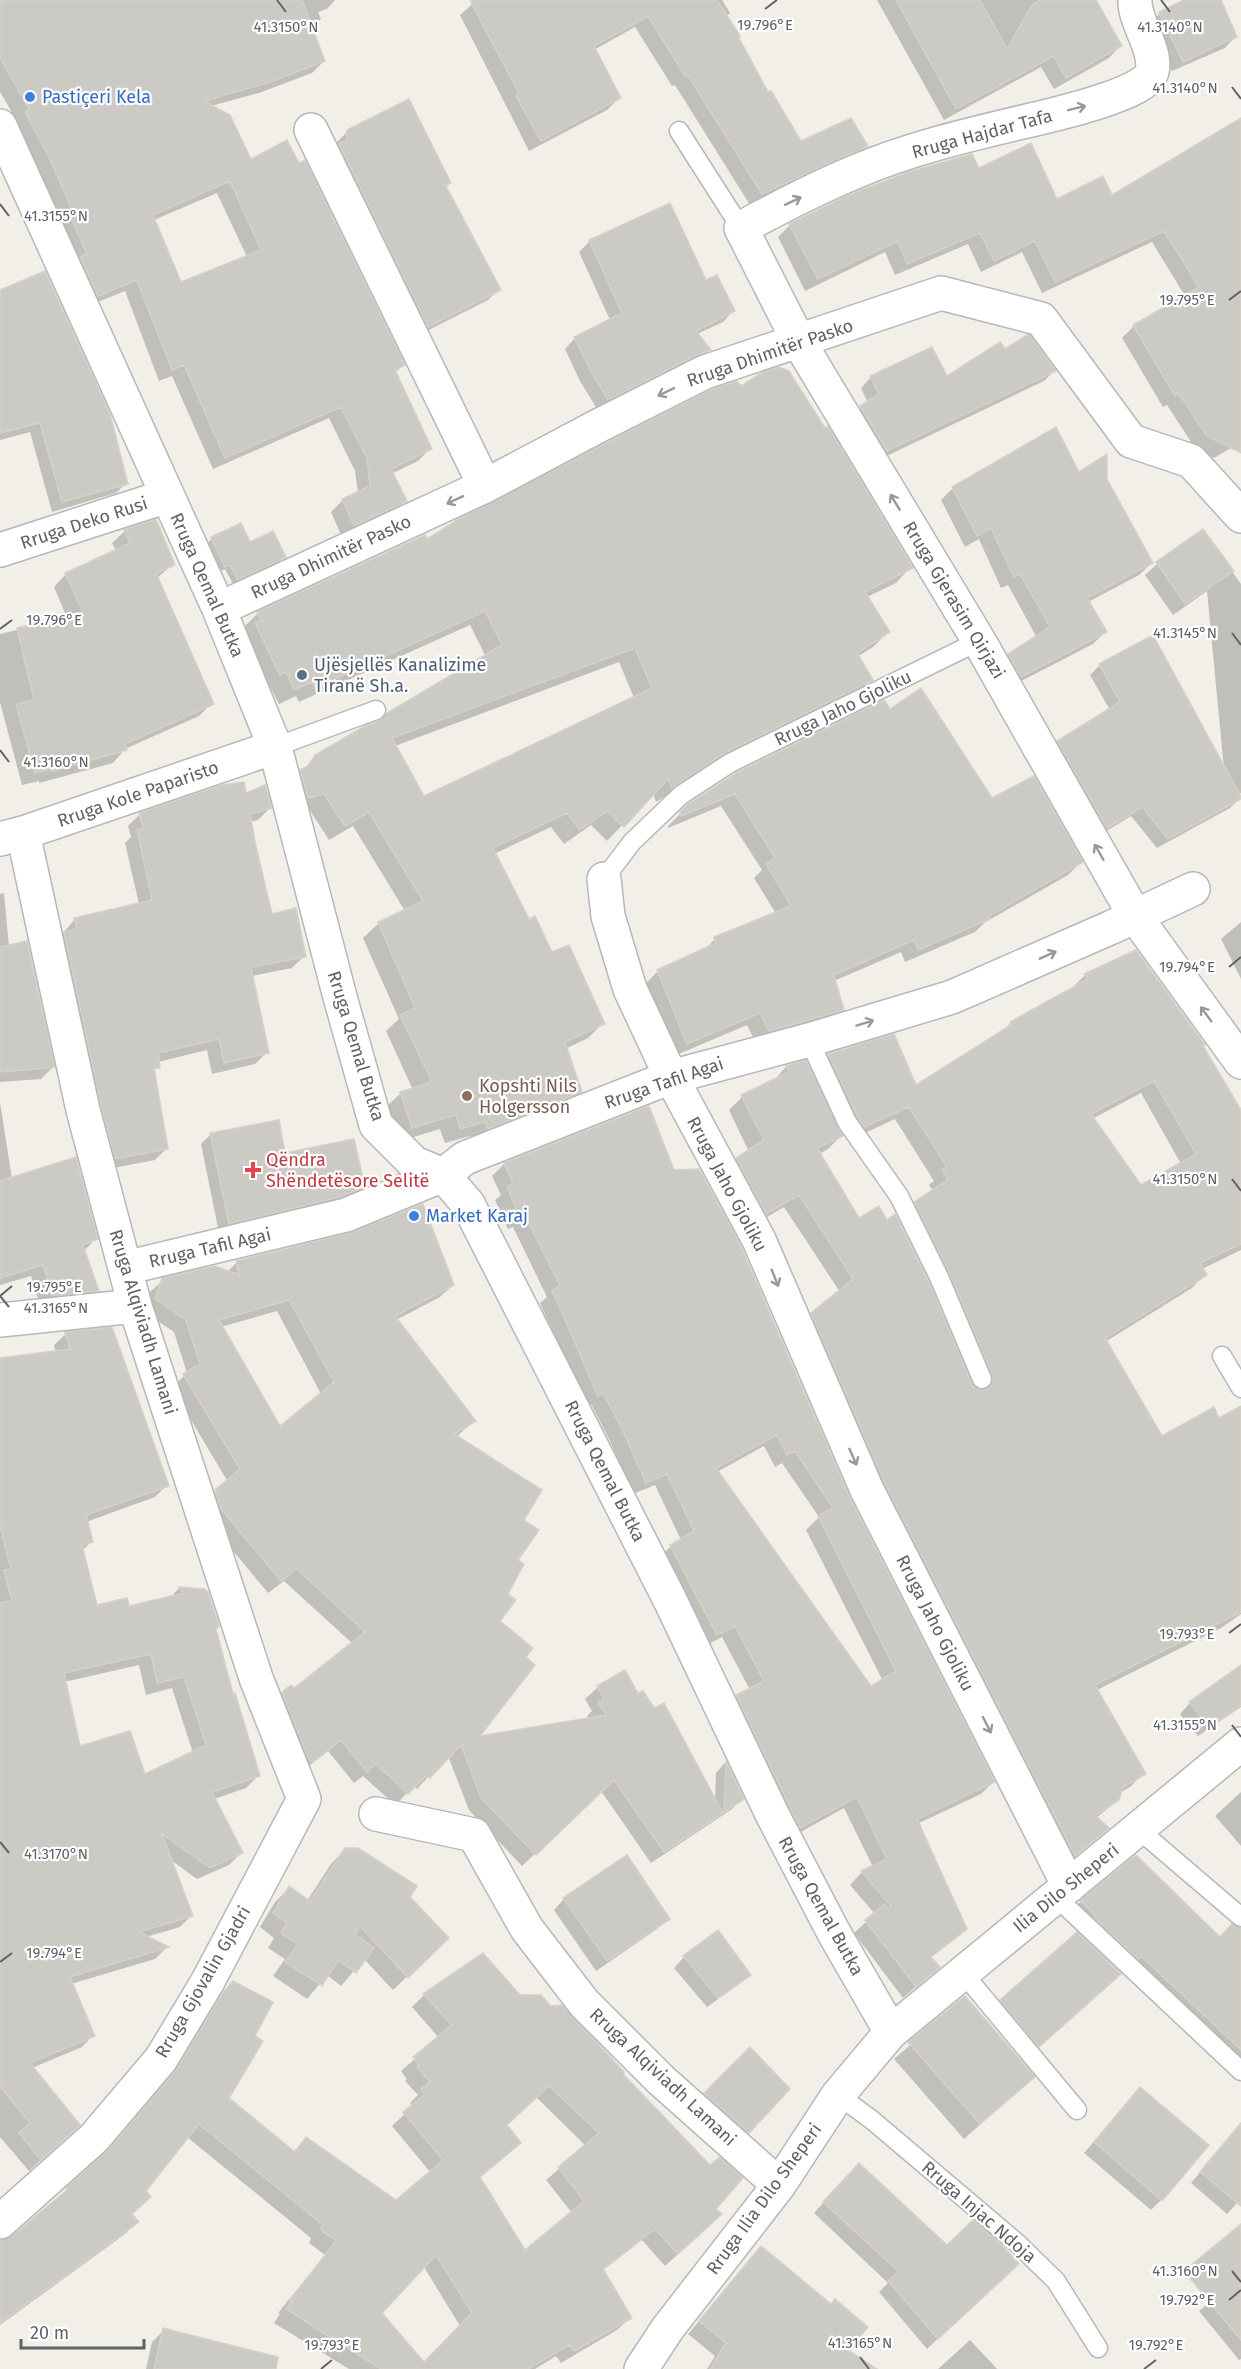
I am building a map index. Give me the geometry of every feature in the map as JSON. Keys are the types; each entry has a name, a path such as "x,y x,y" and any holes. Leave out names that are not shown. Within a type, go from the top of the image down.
{"street":[{"name":"Rruga Hajdar Tafa","path":"741,228 783,205 866,168 926,147 1092,104 1143,84 1152,74 1152,57 1134,10 1135,0"},
{"name":"Rruga Qemal Butka","path":"0,126 219,609 275,747 376,1125 414,1163 443,1175 468,1204 670,1600 777,1824 834,1933 891,2032"},
{"path":"311,130 485,486"},
{"name":"Rruga Gjerasim Qirjazi","path":"741,228 799,342 979,641 1135,916 1241,1062"},
{"name":"Rruga Dhimitër Pasko","path":"219,609 485,486 705,372 940,293 1041,319 1131,441 1191,461 1241,516"},
{"name":"Rruga Deko Rusi","path":"0,550 167,496"},
{"name":"Rruga Kole Paparisto","path":"11,836 275,747"},
{"name":"Rruga Alqiviadh Lamani","path":"11,836 135,1305 256,1678 304,1799"},
{"name":"Rruga Jaho Gjoliku","path":"604,879 608,916 630,989 671,1077 759,1240 867,1490 1062,1892"},
{"name":"Rruga Tafil Agai","path":"125,1268 346,1215 443,1175 465,1158 671,1077 809,1040 952,997 1193,889"},
{"path":"0,1320 135,1305"},
{"name":"Ilia Dilo Sheperi","path":"891,2032 1241,1744"},
{"name":"Rruga Gjovalin Gjadri","path":"0,2222 94,2138 161,2059 208,1981 304,1799"},
{"name":"Rruga Alqiviadh Lamani","path":"376,1814 474,1835 527,1929 584,2003 661,2080 779,2185"},
{"name":"Rruga Ilia Dilo Sheperi","path":"641,2369 668,2328 779,2185 838,2095 891,2032"}],"lane":[{"name":"Rruga Gjerasim Qirjazi","path":"679,131 741,228"},
{"name":"Rruga Jaho Gjoliku","path":"604,879 632,842 681,795 720,770 979,641"},
{"path":"275,747 376,710"},
{"path":"809,1040 847,1122 900,1196 939,1277 982,1379"},
{"path":"1222,1356 1241,1388"},
{"path":"1138,1829 1241,1917"},
{"path":"1062,1892 1241,2071"},
{"path":"963,1973 1077,2110"},
{"name":"Rruga Injac Ndoja","path":"838,2095 872,2120 1017,2243 1056,2280 1098,2348"}],"building":[{"path":"0,0 302,0 325,61 273,81 204,101 230,115 251,159 287,140 299,163 305,160 405,365 395,370 432,449 391,469 407,501 354,526 342,499 370,486 367,458 341,407 225,458 184,365 172,370 137,280 98,296 80,257 87,254 71,218 72,210 50,159 25,112 29,109 0,58","holes":["230,181 261,250 181,282 153,215"]},
{"path":"470,0 717,0 740,36 768,92 771,91 801,141 851,118 868,146 762,194 648,16 594,46 621,98 541,141 516,96 519,94"},
{"path":"896,0 980,0 1007,49 1032,5 1041,0 1096,0 1122,46 1066,78 1054,56 956,109"},
{"path":"1184,0 1221,0 1237,37 1183,62 1159,12"},
{"path":"409,99 451,183 446,186 501,290 428,327 339,144 347,140 347,130"},
{"path":"1241,118 1241,453 1207,436 1179,394 1175,396 1133,325 1199,287 1164,231 1055,282 1035,241 994,261 980,233 907,264 898,241 818,279 789,224 848,195 909,172 972,154 979,168 1031,143 1057,199 1103,176 1112,195"},
{"path":"670,203 706,280 717,275 735,311 696,331 711,350 608,400 574,337 622,313 589,240"},
{"path":"45,271 110,414 128,484 62,502 40,423 0,433 0,290"},
{"path":"1030,335 1056,371 887,451 860,406 879,394 870,376 932,347 947,376 1000,342 1005,349"},
{"path":"779,367 789,371 825,428 828,426 913,568 865,592 890,632 857,653 873,680 725,753 672,788 668,779 624,827 607,811 580,830 567,813 493,848 529,919 535,916 552,952 569,945 605,1024 565,1042 582,1092 488,1129 485,1122 460,1129 456,1115 412,1128 400,1092 432,1082 400,1015 415,1008 378,922 423,901 369,812 345,826 324,794 308,798 300,770 308,766 315,755 365,726 380,720 387,713 502,645 485,611 315,688 312,682 294,690 286,672 280,675 255,623 261,620 257,612 425,535 427,539 462,517 712,389 737,381 741,386 763,372","holes":["635,648 652,688 424,796 392,738"]},
{"path":"1056,427 1079,472 1107,454 1107,479 1153,563 1087,598 1107,632 1021,677 1008,654 1050,627 1020,574 1014,577 991,528 977,536 952,487"},
{"path":"156,519 175,565 156,573 214,704 125,744 127,750 52,771 51,769 35,773 16,704 34,700 17,628 83,612 65,573 130,543 124,530"},
{"path":"241,523 250,542 273,531 286,557 238,580 230,565 225,567 211,537"},
{"path":"1203,529 1234,571 1185,604 1156,562"},
{"path":"1153,635 1241,797 1168,839 1142,807 1107,828 1057,741 1120,702 1099,664"},
{"path":"921,688 992,798 1034,776 1083,862 989,916 990,919 918,950 914,940 834,975 844,1010 769,1031 760,1013 687,1044 657,970 716,943 714,937 791,906 766,864 775,858 735,794 681,816 680,812 688,804 736,773 884,700 890,709"},
{"path":"244,782 246,793 265,785 272,808 250,814 256,847 272,914 296,908 306,957 251,967 269,1053 224,1063 219,1039 158,1053 160,1068 154,1068 168,1149 115,1159 101,1106 64,932 77,929 74,918 152,900 137,829 143,828 139,813 222,785"},
{"path":"27,941 55,1067 0,1072 0,947"},
{"path":"1136,950 1205,1045 1203,1046 1241,1110 1241,1244 1200,1263 1207,1275 1105,1338 1162,1436 1214,1407 1219,1418 1241,1406 1241,1612 1095,1685 1146,1774 1123,1787 1119,1800 1095,1815 1109,1828 1075,1856 884,1482 811,1313 853,1279 799,1195 766,1214 736,1158 764,1140 741,1095 789,1072 786,1066 806,1060 843,1136 817,1148 859,1218 879,1206 887,1220 895,1214 929,1282 972,1383 980,1390 987,1389 993,1381 992,1375 949,1273 914,1202 948,1180 942,1170 947,1167 909,1107 864,1127 828,1054 894,1034 916,1085 1011,1025 1010,1022 1088,979 1084,974","holes":["1154,1081 1196,1154 1141,1185 1091,1114"]},
{"path":"649,1106 674,1170 699,1169 739,1242 850,1498 995,1782 917,1819 967,1929 931,1957 940,1967 916,1987 865,1920 884,1904 888,1909 891,1906 861,1871 887,1859 857,1797 800,1828 736,1695 764,1681 735,1626 717,1635 670,1545 694,1531 667,1474 646,1483 603,1393 598,1396 552,1290 560,1286 525,1216 520,1218 507,1187 513,1183 504,1163","holes":["777,1435 787,1455 795,1451 833,1508 818,1516 896,1671 871,1686 716,1468"]},
{"path":"279,1120 285,1153 354,1139 365,1187 340,1197 229,1224 210,1133"},
{"path":"76,1157 98,1239 83,1245 99,1291 53,1296 43,1265 0,1278 0,1181"},
{"path":"423,1204 454,1285 395,1316 476,1421 454,1434 542,1490 524,1520 539,1530 518,1560 524,1564 508,1594 516,1600 500,1621 533,1648 526,1657 535,1665 480,1736 606,1715 598,1702 604,1699 597,1686 625,1670 638,1693 643,1691 654,1708 664,1703 723,1813 664,1852 614,1780 536,1855 481,1798 461,1745 430,1778 427,1775 408,1794 376,1764 367,1772 341,1740 312,1763 308,1757 282,1692 291,1685 294,1688 365,1632 297,1569 281,1581 221,1509 215,1490 240,1469 183,1374 200,1364 186,1320 155,1299 162,1278 215,1266 239,1275 236,1261 350,1233","holes":["289,1300 334,1382 280,1426 219,1320"]},
{"path":"112,1327 169,1486 86,1515 93,1542 82,1545 97,1605 127,1598 129,1606 184,1593 179,1587 204,1589 208,1592 219,1626 216,1629 233,1694 235,1693 260,1776 212,1792 243,1853 210,1868 162,1834 193,1916 139,1932 169,1947 70,1977 95,2036 30,2063 80,2125 41,2160 19,2133 30,2123 0,2086 0,1603 12,1601 4,1570 11,1569 0,1526 0,1358 70,1349 65,1332","holes":["151,1654 157,1683 184,1677 206,1745 145,1774 130,1731 80,1746 64,1673"]},
{"path":"1241,1665 1241,1705 1209,1727 1189,1702"},
{"path":"726,1761 744,1799 724,1812"},
{"path":"345,1848 358,1848 417,1886 410,1897 449,1938 408,1978 360,1926 355,1934 374,1948 356,1973 338,1960 322,1986 285,1962 298,1944 281,1933 287,1923 273,1913 289,1886 310,1901"},
{"path":"627,1855 670,1919 607,1961 563,1898"},
{"path":"1136,1855 1220,1937 1232,1924 1241,1928 1241,2050 1141,1956 1138,1959 1094,1917 1095,1915 1080,1900"},
{"path":"718,1930 751,1975 718,1998 683,1956"},
{"path":"1077,1932 1121,1974 1039,2047 1000,2000"},
{"path":"483,1953 520,1995 541,1995 551,2006 562,2005 624,2072 623,2074 710,2165 720,2157 743,2178 716,2209 722,2214 678,2254 655,2229 603,2269 632,2318 574,2351 569,2345 528,2369 381,2369 286,2309 292,2301 290,2300 336,2241 320,2229 323,2225 199,2124 146,2191 151,2197 132,2214 139,2222 0,2323 0,2240 12,2236 67,2190 66,2188 108,2150 175,2071 222,1994 233,1981 273,2002 255,2036 263,2041 229,2098 295,2152 306,2137 396,2200 443,2160 403,2112 425,2094 421,2089 430,2082 417,2067 419,2065 413,2057 452,2025 423,1994","holes":["549,2086 599,2133 558,2167 584,2201 525,2250 480,2177 521,2143 507,2125","436,2255 472,2313 424,2362 382,2313"]},
{"path":"965,1996 1035,2077 980,2124 908,2042"},
{"path":"750,2047 790,2089 749,2133 704,2093"},
{"path":"1140,2087 1209,2145 1162,2201 1094,2142"},
{"path":"1241,2123 1241,2206 1200,2172"},
{"path":"859,2163 947,2245 973,2220 999,2242 1019,2264 938,2339 888,2281 899,2272 823,2202"},
{"path":"1241,2224 1241,2340 1184,2271"},
{"path":"761,2246 831,2304 835,2299 868,2327 848,2350 877,2369 710,2369 726,2343 699,2321"},
{"path":"163,2328 278,2357 276,2369 154,2369"}],"place":[{"name":"Pastiçeri Kela","path":"30,97"},
{"name":"Ujësjellës Kanalizime Tiranë Sh.a.","path":"302,675"},
{"name":"Kopshti Nils Holgersson","path":"467,1096"},
{"name":"Qëndra Shëndetësore Selitë","path":"253,1170"},
{"name":"Market Karaj","path":"414,1216"}]}
